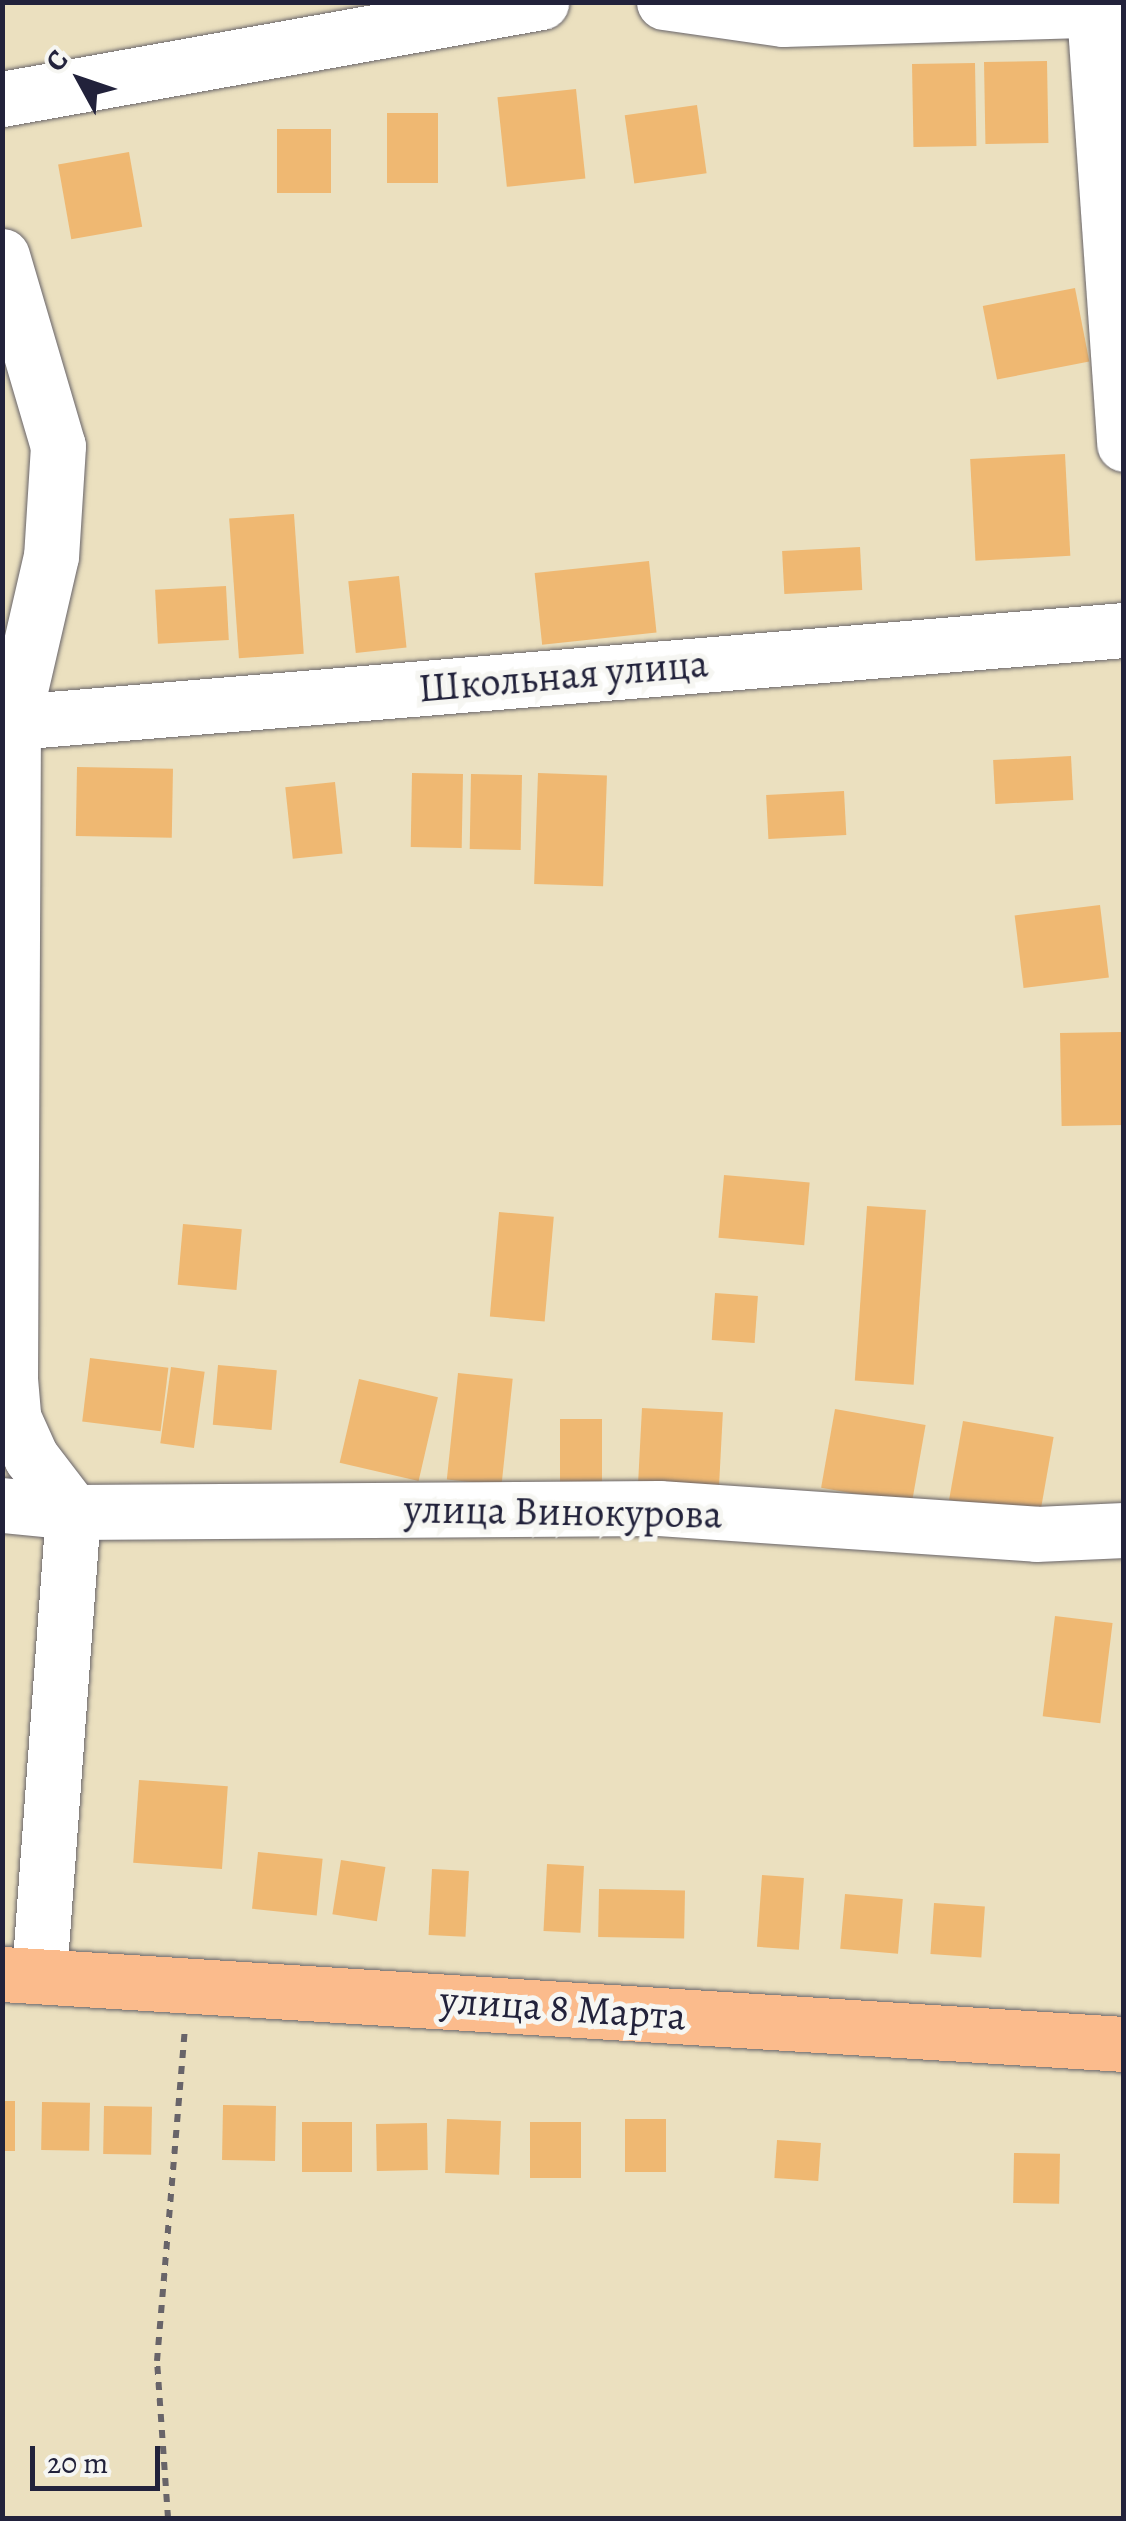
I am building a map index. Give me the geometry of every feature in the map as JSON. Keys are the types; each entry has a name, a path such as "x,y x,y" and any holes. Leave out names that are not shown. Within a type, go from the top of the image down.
{"main road":[{"name":"улица 8 Марта","path":"21,1975 1124,2044"}],"street":[{"path":"2,99 541,2"},
{"path":"664,2 784,19 1109,10 1124,444"},
{"path":"2,256 58,446 51,556 8,722 10,1379 14,1417 31,1456 73,1512 21,1975"},
{"name":"Школьная улица","path":"8,722 1124,630"},
{"name":"улица Винокурова","path":"2,1505 73,1512 658,1508 1036,1534 1124,1530"}],"path":[{"path":"168,2518 157,2361 191,1985"}],"building":[{"path":"1047,61 1048,143 985,144 984,62"},
{"path":"975,63 976,146 913,147 912,64"},
{"path":"576,89 585,179 507,187 497,97"},
{"path":"697,105 707,173 634,183 625,115"},
{"path":"387,113 438,113 438,183 387,183"},
{"path":"277,129 331,129 331,193 277,193"},
{"path":"129,152 142,227 71,239 58,165"},
{"path":"1075,288 1089,362 997,380 983,306"},
{"path":"1065,454 1070,556 975,561 970,459"},
{"path":"294,514 304,654 239,658 229,519"},
{"path":"860,547 862,590 784,594 782,551"},
{"path":"649,561 657,633 542,645 535,573"},
{"path":"399,576 407,648 356,653 348,581"},
{"path":"226,586 229,640 158,644 155,590"},
{"path":"1071,756 1073,800 995,804 993,760"},
{"path":"77,767 173,769 172,838 76,836"},
{"path":"412,773 463,774 462,848 411,847"},
{"path":"538,773 607,775 603,886 534,884"},
{"path":"471,774 522,775 521,850 470,849"},
{"path":"335,782 343,854 293,859 285,787"},
{"path":"844,791 846,835 768,839 766,795"},
{"path":"1100,905 1109,977 1024,988 1015,915"},
{"path":"1122,1032 1124,1125 1062,1126 1060,1033"},
{"path":"724,1175 810,1182 804,1245 719,1238"},
{"path":"867,1206 926,1210 914,1385 855,1381"},
{"path":"499,1212 554,1217 545,1321 490,1317"},
{"path":"183,1224 242,1229 236,1290 178,1285"},
{"path":"715,1293 758,1296 755,1343 712,1340"},
{"path":"90,1358 168,1368 161,1431 82,1422"},
{"path":"218,1365 277,1370 272,1430 213,1425"},
{"path":"171,1367 205,1372 194,1448 160,1443"},
{"path":"458,1373 513,1379 502,1485 447,1479"},
{"path":"359,1379 438,1397 419,1481 340,1463"},
{"path":"642,1408 723,1412 719,1492 638,1488"},
{"path":"835,1409 926,1425 912,1504 821,1488"},
{"path":"560,1419 602,1419 602,1491 560,1491"},
{"path":"963,1421 1054,1437 1040,1516 949,1500"},
{"path":"1055,1616 1113,1623 1100,1723 1043,1716"},
{"path":"139,1780 228,1786 222,1869 133,1863"},
{"path":"258,1852 323,1859 317,1915 252,1909"},
{"path":"341,1860 385,1867 377,1921 332,1914"},
{"path":"547,1864 584,1866 580,1933 543,1931"},
{"path":"432,1869 469,1871 465,1937 429,1935"},
{"path":"762,1875 804,1878 799,1950 757,1947"},
{"path":"599,1889 685,1891 684,1938 598,1937"},
{"path":"845,1894 903,1899 898,1954 840,1949"},
{"path":"934,1903 985,1907 981,1957 930,1954"},
{"path":"2,2101 15,2101 15,2151 2,2151"},
{"path":"42,2102 90,2103 89,2151 41,2150"},
{"path":"223,2105 276,2106 275,2161 222,2160"},
{"path":"104,2106 152,2107 151,2155 103,2154"},
{"path":"447,2119 501,2121 499,2175 445,2173"},
{"path":"625,2119 666,2119 666,2172 625,2172"},
{"path":"302,2122 352,2122 352,2172 302,2172"},
{"path":"530,2122 581,2122 581,2178 530,2178"},
{"path":"427,2123 428,2170 377,2171 376,2124"},
{"path":"777,2140 821,2143 818,2181 774,2178"},
{"path":"1014,2153 1060,2154 1059,2204 1013,2203"}]}
